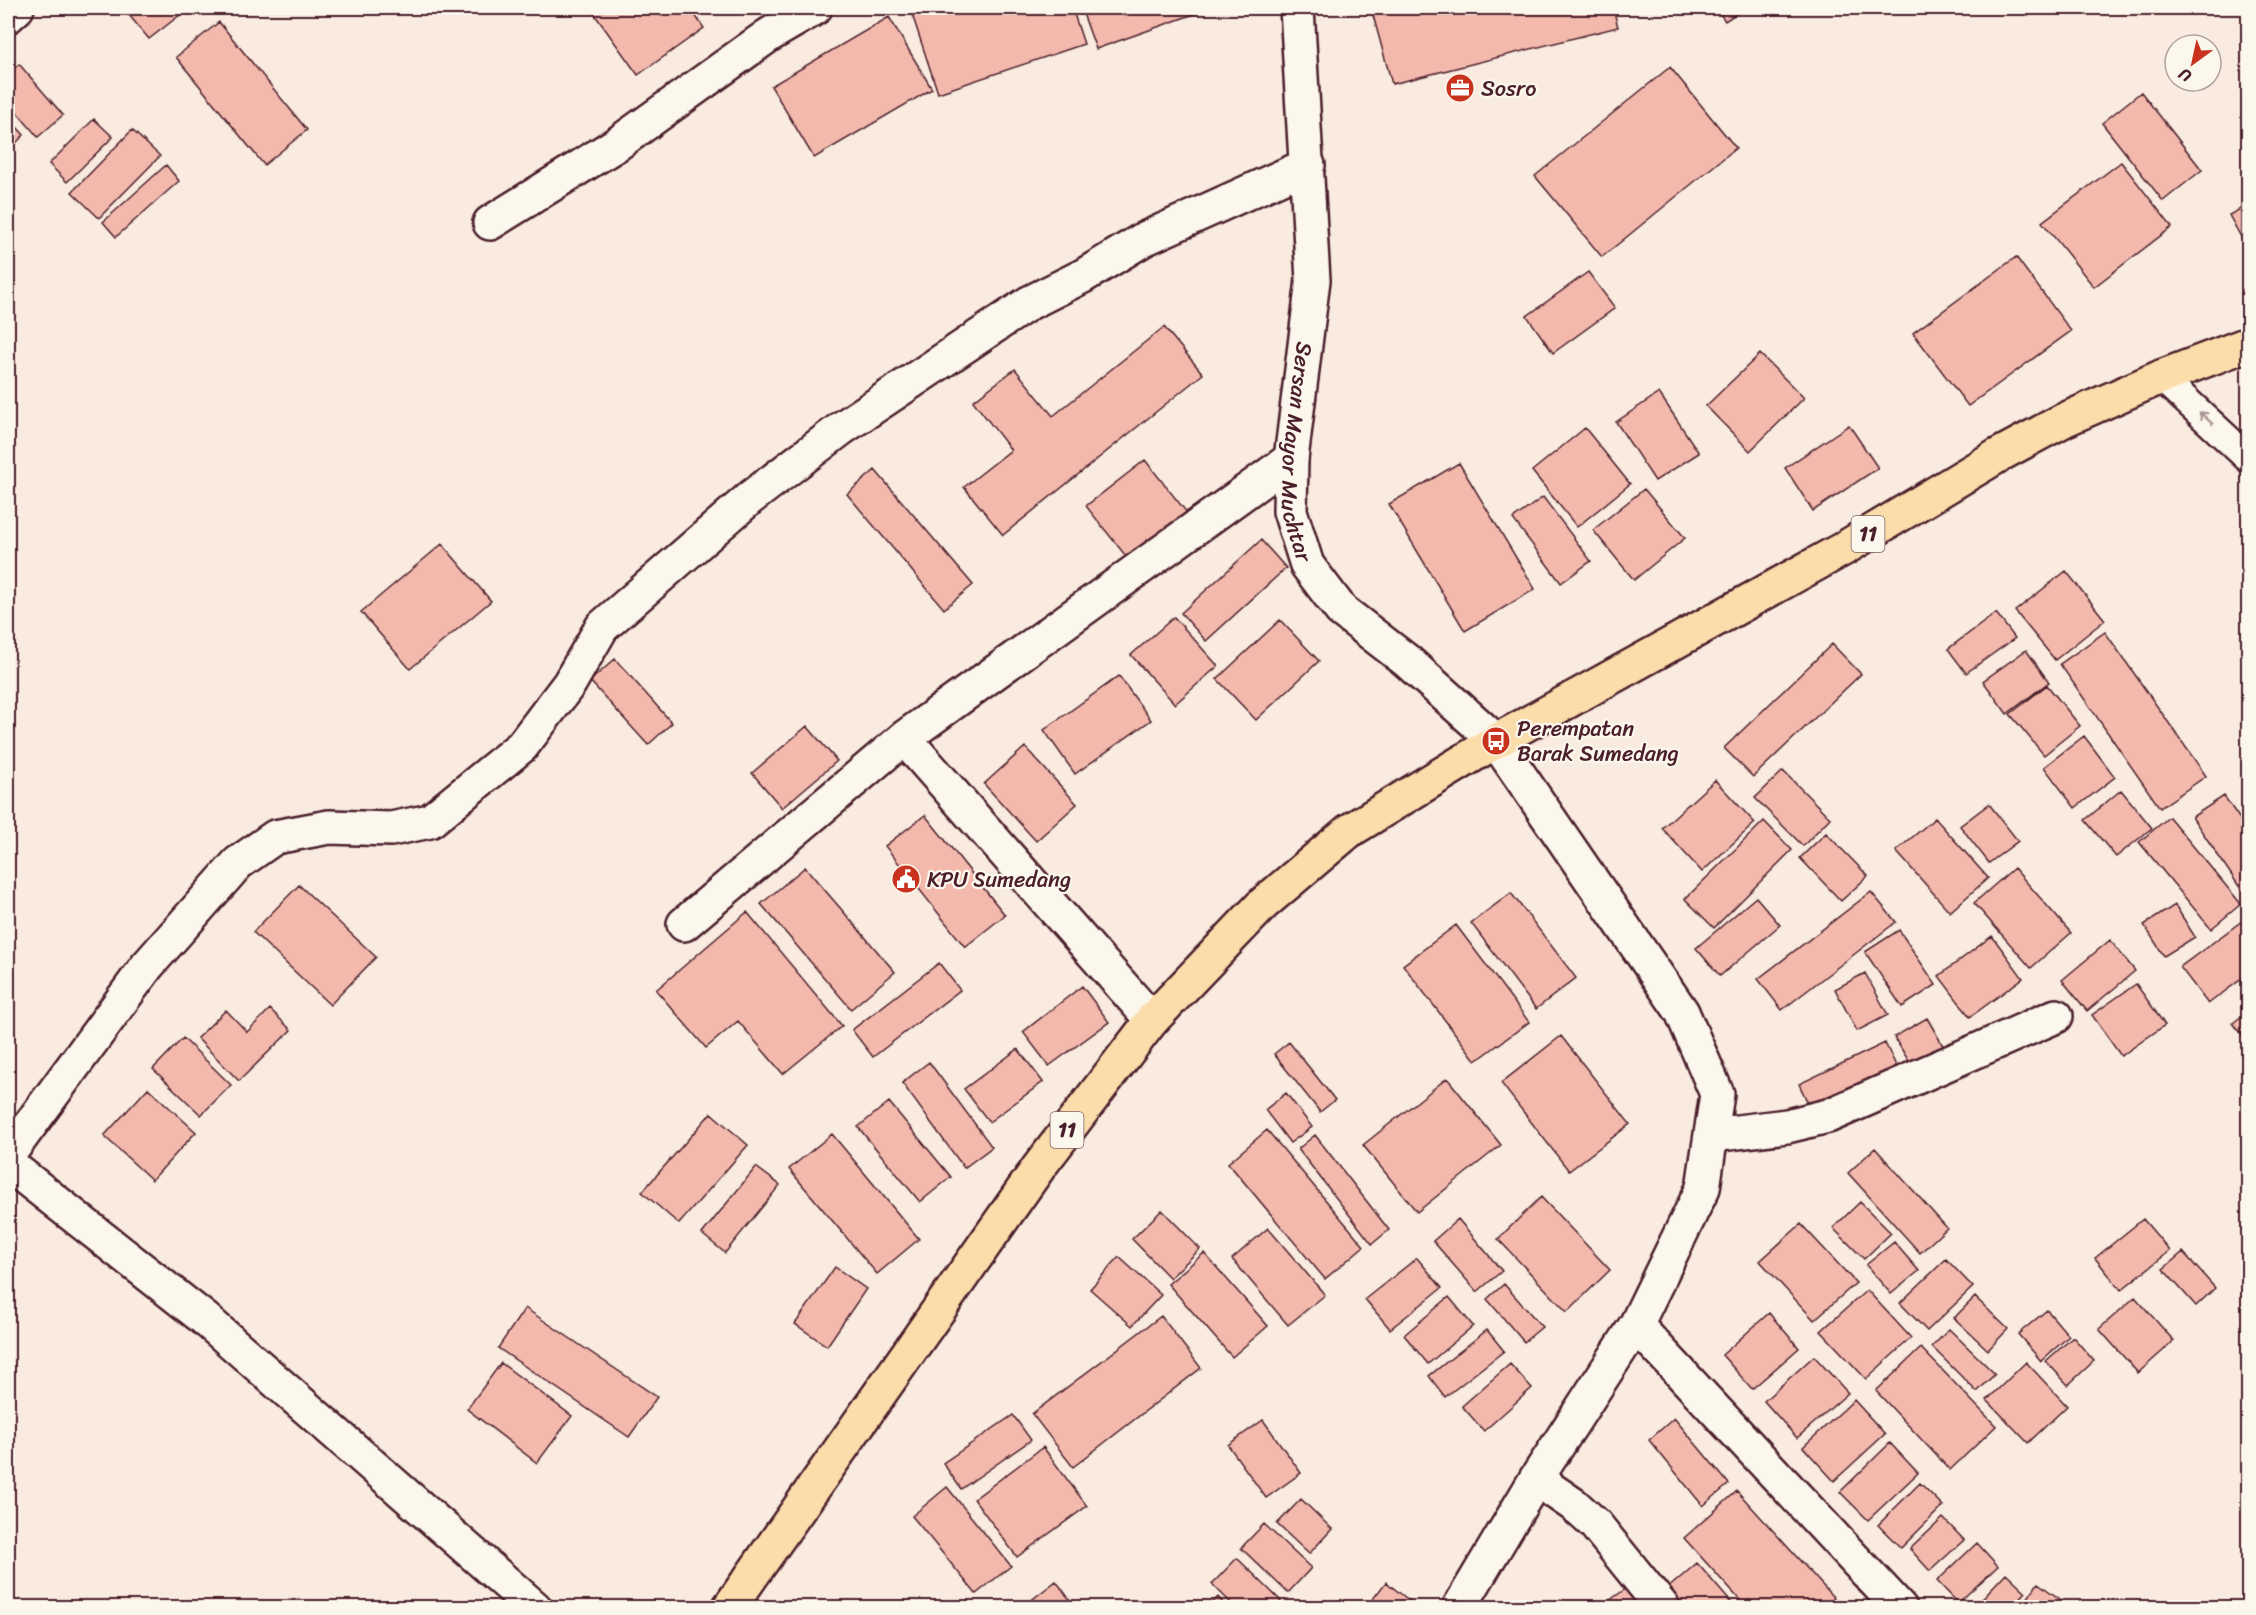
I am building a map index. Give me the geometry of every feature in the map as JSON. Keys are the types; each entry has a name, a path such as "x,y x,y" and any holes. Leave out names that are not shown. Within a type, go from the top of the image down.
{"highway":[{"name":"11","path":"729,1608 1039,1167 1152,1020 1263,904 1349,831 1496,741 1843,549 1999,454 2064,420 2161,377 2248,344"}],"street":[{"path":"8,16 17,8"},
{"path":"490,224 617,144 769,34 815,8"},
{"name":"Sersan Mayor Muchtar","path":"1297,8 1313,280 1291,459 1290,511 1307,566 1341,610 1407,661 1496,741 1682,1012 1717,1094 1713,1135 1703,1188 1636,1325 1536,1479 1459,1608"},
{"path":"8,1155 147,966 238,863 275,837 329,827 391,829 430,821 522,746 569,684 602,627 750,498 842,428 1029,303 1083,276 1144,239 1308,165"},
{"path":"684,924 904,738 1291,459"},
{"path":"904,738 1152,1020"},
{"path":"1713,1135 1787,1126 1828,1116 2056,1016"},
{"path":"8,1164 205,1319 535,1608"},
{"path":"1636,1325 1899,1608"},
{"path":"1536,1479 1574,1505 1594,1524 1663,1608"}],"lane":[{"path":"2161,377 2247,453"}],"building":[{"path":"123,8 189,8 149,39"},
{"path":"590,8 690,8 704,28 638,75"},
{"path":"910,8 1072,8 1084,44 938,93"},
{"path":"1081,8 1211,8 1096,49"},
{"path":"1371,8 1613,8 1618,27 1392,84"},
{"path":"1716,8 1745,8 1725,21"},
{"path":"889,17 932,89 814,158 771,86"},
{"path":"219,22 307,130 264,165 176,57"},
{"path":"19,64 63,115 38,137 8,102 8,74"},
{"path":"1670,67 1736,148 1602,257 1535,176"},
{"path":"2141,92 2202,170 2163,201 2102,123"},
{"path":"8,117 24,135 8,151"},
{"path":"94,119 113,137 67,182 49,164"},
{"path":"132,130 160,156 99,218 72,192"},
{"path":"2121,162 2172,227 2094,287 2042,222"},
{"path":"166,165 179,181 116,237 103,222"},
{"path":"2248,205 2248,250 2229,215"},
{"path":"2016,257 2071,331 1968,406 1913,333"},
{"path":"1588,272 1615,308 1553,353 1527,316"},
{"path":"1164,327 1203,374 1003,535 964,487 1011,450 973,401 1015,369 1053,416"},
{"path":"1760,354 1804,398 1750,451 1706,406"},
{"path":"1659,393 1699,453 1655,481 1616,422"},
{"path":"1849,425 1878,468 1813,511 1785,468"},
{"path":"1585,428 1630,484 1577,527 1532,471"},
{"path":"1145,460 1188,514 1129,560 1086,506"},
{"path":"1459,463 1535,589 1465,631 1389,504"},
{"path":"875,470 973,585 944,609 847,494"},
{"path":"1644,489 1685,538 1634,580 1593,530"},
{"path":"1543,497 1591,561 1561,583 1513,519"},
{"path":"1261,540 1286,568 1206,641 1181,613"},
{"path":"442,544 491,601 410,669 361,612"},
{"path":"2066,571 2105,620 2055,660 2015,611"},
{"path":"1996,613 2015,638 1966,673 1948,649"},
{"path":"1174,617 1218,666 1175,704 1131,655"},
{"path":"1280,620 1319,661 1256,720 1217,679"},
{"path":"2105,632 2206,776 2160,808 2060,664"},
{"path":"1832,644 1861,674 1753,777 1724,748"},
{"path":"2026,650 2049,682 2007,714 1983,681"},
{"path":"615,659 672,723 648,745 590,681"},
{"path":"1119,676 1151,720 1075,774 1044,730"},
{"path":"2047,685 2080,726 2044,755 2010,714"},
{"path":"807,726 837,761 782,808 752,773"},
{"path":"2084,736 2115,777 2075,808 2044,767"},
{"path":"1025,747 1077,804 1036,841 984,784"},
{"path":"1783,771 1830,818 1803,846 1755,798"},
{"path":"1715,780 1755,823 1702,872 1662,828"},
{"path":"2121,790 2152,828 2116,857 2085,820"},
{"path":"2224,796 2248,831 2248,892 2245,895 2192,817"},
{"path":"1989,804 2018,841 1989,863 1960,826"},
{"path":"925,815 1005,915 965,947 885,846"},
{"path":"2169,817 2241,904 2211,929 2139,842"},
{"path":"1935,818 1988,878 1950,912 1896,851"},
{"path":"1764,821 1792,850 1714,928 1685,899"},
{"path":"1826,833 1868,876 1841,901 1800,858"},
{"path":"805,867 895,972 851,1009 761,904"},
{"path":"2014,868 2071,933 2031,968 1974,903"},
{"path":"299,885 376,957 330,1005 253,932"},
{"path":"1871,892 1896,922 1782,1010 1758,979"},
{"path":"1511,893 1576,978 1536,1009 1471,923"},
{"path":"1756,897 1780,925 1720,976 1696,948"},
{"path":"2175,905 2195,937 2164,956 2144,925"},
{"path":"747,912 842,1026 783,1074 738,1021 706,1048 656,990"},
{"path":"2242,921 2248,930 2248,974 2208,1004 2180,967"},
{"path":"1456,925 1529,1022 1476,1061 1403,965"},
{"path":"1899,930 1936,985 1902,1007 1865,952"},
{"path":"1992,936 2023,978 1970,1017 1939,976"},
{"path":"2110,940 2135,971 2087,1011 2062,980"},
{"path":"939,963 960,990 873,1057 852,1030"},
{"path":"1865,973 1888,1015 1857,1031 1835,989"},
{"path":"2136,984 2165,1025 2121,1056 2092,1015"},
{"path":"1082,986 1109,1022 1049,1066 1023,1032"},
{"path":"270,1009 291,1030 239,1081 197,1038 226,1010 247,1032"},
{"path":"2248,1011 2248,1042 2233,1023"},
{"path":"1927,1018 1945,1049 1913,1068 1894,1037"},
{"path":"1561,1036 1630,1124 1569,1171 1501,1083"},
{"path":"183,1038 231,1085 201,1115 153,1069"},
{"path":"1289,1042 1335,1100 1320,1112 1274,1054"},
{"path":"1885,1043 1900,1074 1814,1116 1799,1084"},
{"path":"1018,1049 1043,1082 989,1122 964,1089"},
{"path":"929,1062 992,1147 964,1168 902,1083"},
{"path":"1447,1078 1501,1145 1417,1212 1363,1145"},
{"path":"148,1088 196,1132 152,1180 104,1136"},
{"path":"1286,1093 1312,1127 1290,1143 1265,1110"},
{"path":"889,1102 951,1177 920,1202 858,1127"},
{"path":"711,1113 748,1145 679,1224 642,1192"},
{"path":"1267,1130 1364,1246 1325,1279 1228,1163"},
{"path":"832,1134 919,1239 877,1274 789,1169"},
{"path":"1315,1135 1389,1230 1372,1244 1298,1149"},
{"path":"1875,1148 1947,1228 1920,1253 1848,1173"},
{"path":"756,1167 780,1185 725,1253 702,1234"},
{"path":"1541,1197 1610,1270 1567,1312 1498,1239"},
{"path":"1860,1202 1891,1233 1864,1259 1833,1228"},
{"path":"1162,1210 1200,1249 1170,1278 1132,1239"},
{"path":"1458,1219 1502,1271 1477,1292 1433,1241"},
{"path":"2143,1219 2170,1251 2121,1290 2095,1258"},
{"path":"1801,1224 1856,1283 1814,1320 1760,1261"},
{"path":"1268,1228 1325,1295 1288,1325 1232,1259"},
{"path":"1894,1242 1919,1271 1891,1294 1866,1265"},
{"path":"2183,1252 2215,1288 2196,1306 2163,1269"},
{"path":"1204,1253 1268,1326 1232,1357 1168,1284"},
{"path":"1119,1257 1161,1295 1132,1326 1090,1289"},
{"path":"1417,1258 1442,1288 1390,1329 1365,1299"},
{"path":"1946,1259 1973,1287 1927,1331 1900,1303"},
{"path":"835,1267 866,1289 827,1346 795,1324"},
{"path":"1504,1284 1542,1327 1524,1342 1487,1299"},
{"path":"1867,1290 1911,1338 1866,1379 1821,1331"},
{"path":"1449,1297 1473,1326 1428,1364 1404,1335"},
{"path":"1975,1297 2008,1329 1988,1350 1954,1318"},
{"path":"2135,1297 2174,1341 2138,1373 2099,1329"},
{"path":"525,1308 657,1397 629,1437 498,1348"},
{"path":"2047,1310 2069,1336 2041,1361 2018,1334"},
{"path":"1769,1313 1799,1348 1752,1389 1722,1355"},
{"path":"1161,1316 1201,1368 1073,1467 1032,1414"},
{"path":"1949,1329 1995,1374 1977,1392 1932,1347"},
{"path":"1487,1330 1504,1351 1445,1397 1429,1376"},
{"path":"2073,1337 2094,1361 2068,1385 2046,1361"},
{"path":"1921,1348 1996,1426 1950,1470 1876,1391"},
{"path":"1814,1356 1848,1393 1797,1438 1764,1401"},
{"path":"2026,1362 2067,1406 2028,1443 1987,1400"},
{"path":"501,1363 572,1416 537,1463 467,1409"},
{"path":"1510,1364 1532,1388 1484,1431 1462,1406"},
{"path":"1854,1400 1885,1434 1834,1481 1803,1447"},
{"path":"1013,1415 1031,1440 961,1489 943,1463"},
{"path":"1674,1418 1729,1484 1703,1506 1649,1440"},
{"path":"1263,1420 1301,1473 1266,1498 1228,1445"},
{"path":"1890,1443 1918,1473 1868,1520 1840,1492"},
{"path":"1043,1447 1087,1506 1017,1557 974,1499"},
{"path":"1920,1483 1943,1506 1901,1548 1878,1525"},
{"path":"947,1487 1011,1566 976,1594 912,1516"},
{"path":"1737,1491 1843,1608 1747,1608 1684,1538"},
{"path":"1301,1499 1332,1529 1309,1554 1277,1524"},
{"path":"1943,1518 1964,1540 1930,1571 1910,1549"},
{"path":"1264,1524 1311,1568 1288,1593 1241,1548"},
{"path":"1977,1543 1998,1566 1958,1603 1937,1581"},
{"path":"1237,1558 1281,1601 1274,1608 1236,1608 1212,1584"},
{"path":"1697,1563 1736,1608 1683,1608 1667,1589"},
{"path":"2006,1573 2026,1592 2011,1608 1973,1608"},
{"path":"1056,1581 1076,1608 1021,1608"},
{"path":"1386,1582 1416,1606 1415,1608 1366,1608"},
{"path":"2038,1583 2064,1602 2060,1608 2021,1608"},
{"path":"1631,1585 1647,1608 1599,1608"},
{"path":"1218,1597 1227,1608 1207,1608"}],"place":[{"name":"Sosro","path":"1460,88"},
{"name":"Perempatan Barak Sumedang","path":"1496,741"},
{"name":"KPU Sumedang","path":"906,879"}]}
